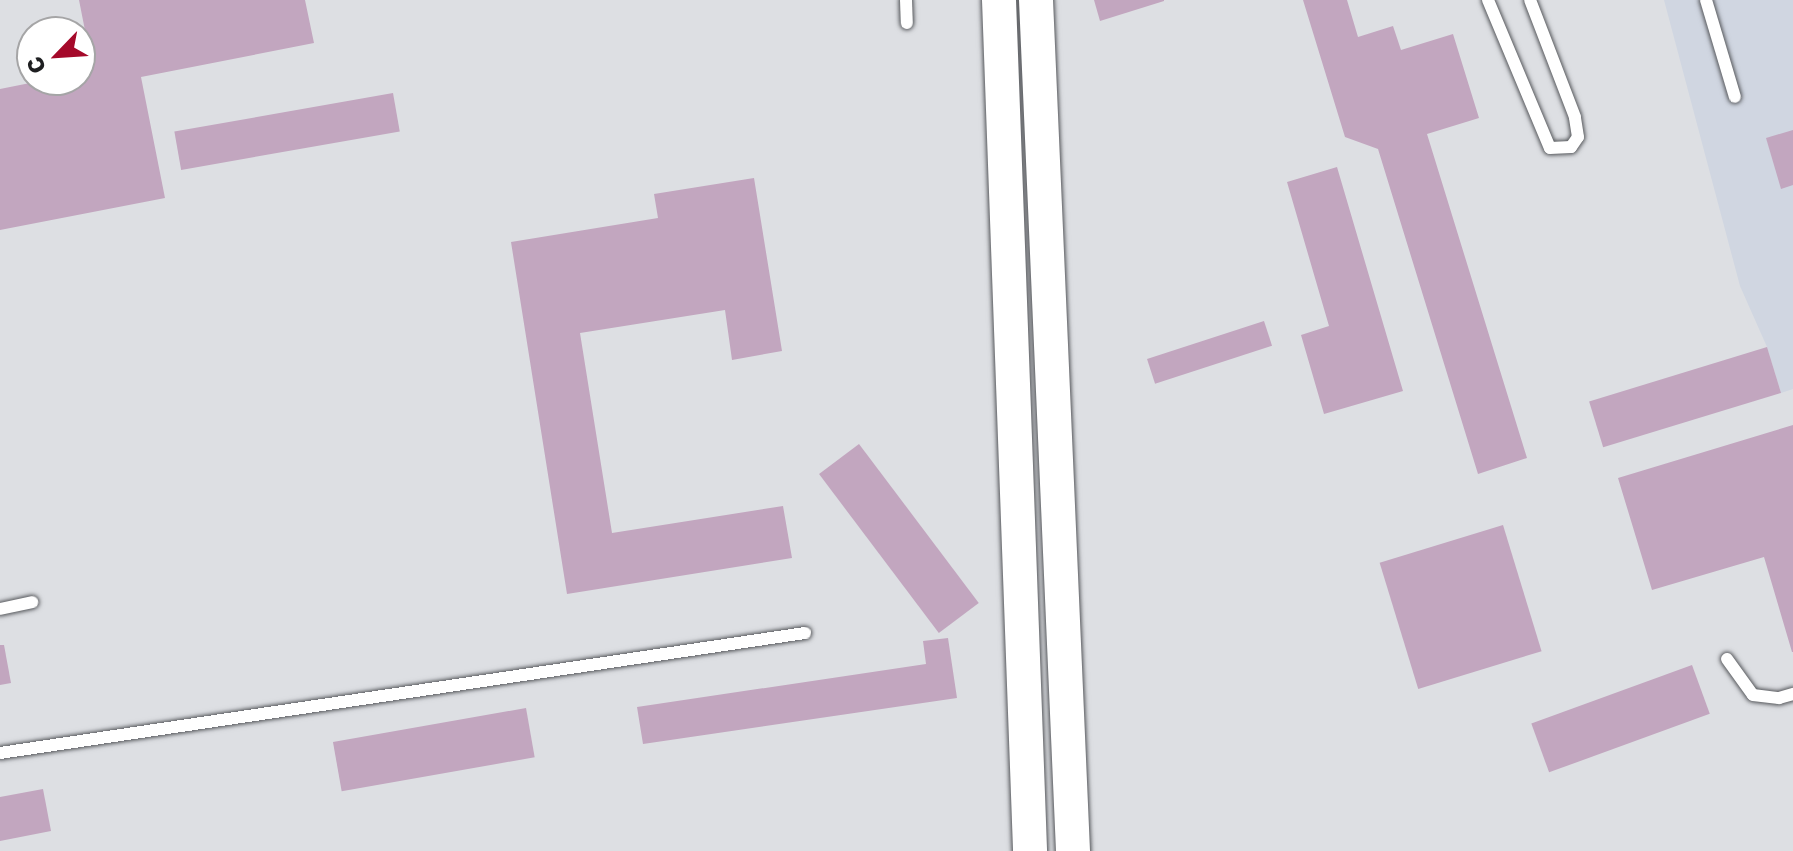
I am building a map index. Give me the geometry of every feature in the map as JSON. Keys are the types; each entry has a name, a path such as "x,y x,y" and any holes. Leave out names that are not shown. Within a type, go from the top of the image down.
{"main road":[{"path":"999,0 1030,851"},
{"path":"1036,0 1073,851"}],"lane":[{"path":"906,0 907,23"},
{"path":"1488,0 1550,148 1571,147 1578,137 1575,117 1530,0"},
{"path":"1706,0 1735,97"},
{"path":"0,609 32,602"},
{"path":"0,753 805,633"},
{"path":"1727,659 1753,695 1779,698 1793,694"}],"shaded area":[{"path":"1664,0 1793,0 1793,389 1781,393 1767,347 1740,286"}],"building":[{"path":"79,0 305,0 314,43 141,77 165,198 0,230 0,89 16,86 16,96 96,96 96,16 82,16"},
{"path":"1094,0 1164,0 1164,1 1100,21"},
{"path":"1303,0 1347,0 1358,37 1393,26 1401,50 1453,34 1479,118 1427,134 1527,458 1478,474 1378,149 1345,137"},
{"path":"393,93 400,131 181,170 174,132"},
{"path":"1793,130 1793,185 1781,189 1766,138"},
{"path":"1337,167 1403,391 1324,414 1301,335 1329,326 1287,182"},
{"path":"754,178 782,351 732,360 725,310 580,333 612,533 783,506 792,558 567,594 511,242 658,218 654,194"},
{"path":"1264,321 1272,346 1155,384 1147,359"},
{"path":"1767,347 1781,393 1603,447 1589,401"},
{"path":"1793,425 1792,652 1764,557 1652,590 1618,478"},
{"path":"859,444 979,603 939,633 819,474"},
{"path":"1503,525 1542,651 1418,689 1380,563"},
{"path":"948,638 957,698 643,744 637,707 926,664 923,641"},
{"path":"0,645 4,645 11,683 0,685"},
{"path":"1692,665 1710,714 1549,772 1531,723"},
{"path":"526,708 535,757 342,791 333,742"},
{"path":"43,789 51,831 0,841 0,797"}]}
